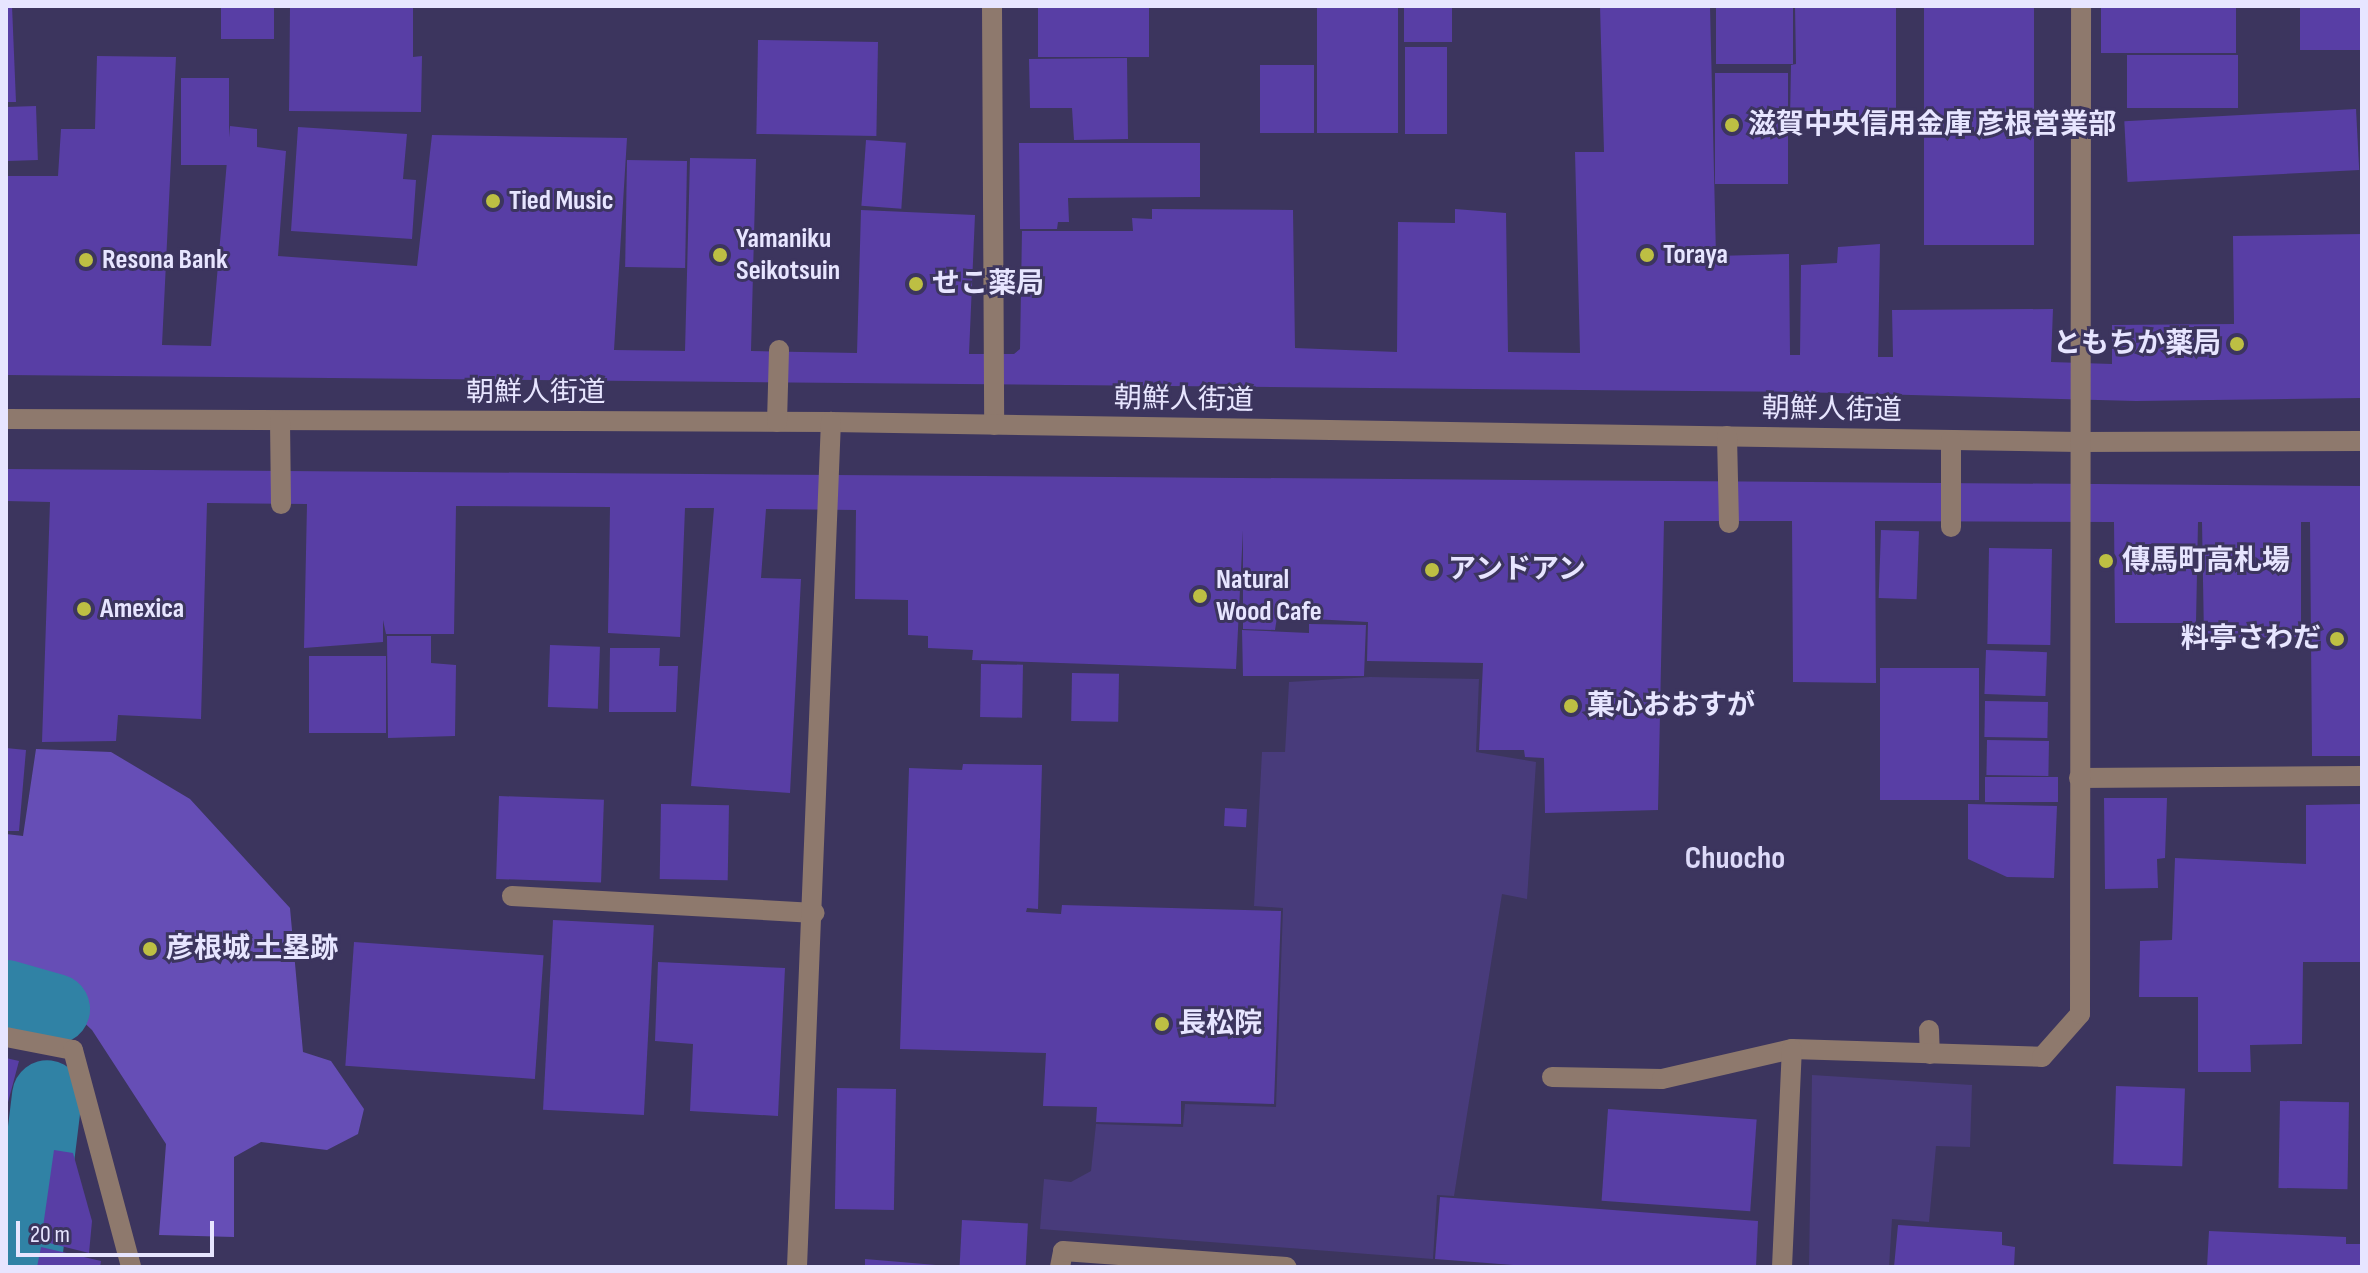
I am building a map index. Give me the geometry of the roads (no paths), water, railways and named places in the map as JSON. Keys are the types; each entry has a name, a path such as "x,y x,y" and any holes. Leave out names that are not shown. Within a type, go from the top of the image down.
{"street":[{"path":"992,6 994,425"},
{"path":"1552,1077 1662,1079 1792,1049 2042,1057 2080,1014 2081,6"},
{"path":"777,422 779,350"},
{"name":"朝鮮人街道","path":"6,419 831,422 2080,442 2362,441"},
{"path":"280,421 281,504"},
{"path":"797,1267 815,913 831,422"},
{"path":"1727,436 1729,523"},
{"path":"1951,440 1951,527"},
{"path":"2079,778 2362,776"},
{"path":"512,896 815,913"},
{"path":"1929,1030 1930,1054"},
{"path":"6,1037 73,1050 131,1267"},
{"path":"1782,1267 1792,1049"},
{"path":"777,1232 799,1233"},
{"path":"1060,1267 1063,1251 1150,1262 1286,1267"}],"waterway":[{"path":"6,995 55,1009"},
{"path":"26,1267 47,1095"}],"place":[{"name":"滋賀中央信用金庫 彦根営業部","path":"1732,125"},
{"name":"Tied Music","path":"493,201"},
{"name":"Yamaniku Seikotsuin","path":"720,255"},
{"name":"Toraya","path":"1647,255"},
{"name":"Resona Bank","path":"86,260"},
{"name":"せこ薬局","path":"916,284"},
{"name":"ともちか薬局","path":"2237,344"},
{"name":"傳馬町高札場","path":"2106,561"},
{"name":"アンドアン","path":"1432,570"},
{"name":"Natural Wood Cafe","path":"1200,596"},
{"name":"Amexica","path":"84,609"},
{"name":"料亭さわだ","path":"2337,639"},
{"name":"菓心おおすが","path":"1571,706"},
{"name":"彦根城 土塁跡","path":"150,949"},
{"name":"長松院","path":"1162,1024"}],"district":[{"name":"Chuocho","path":"1735,859"}]}
